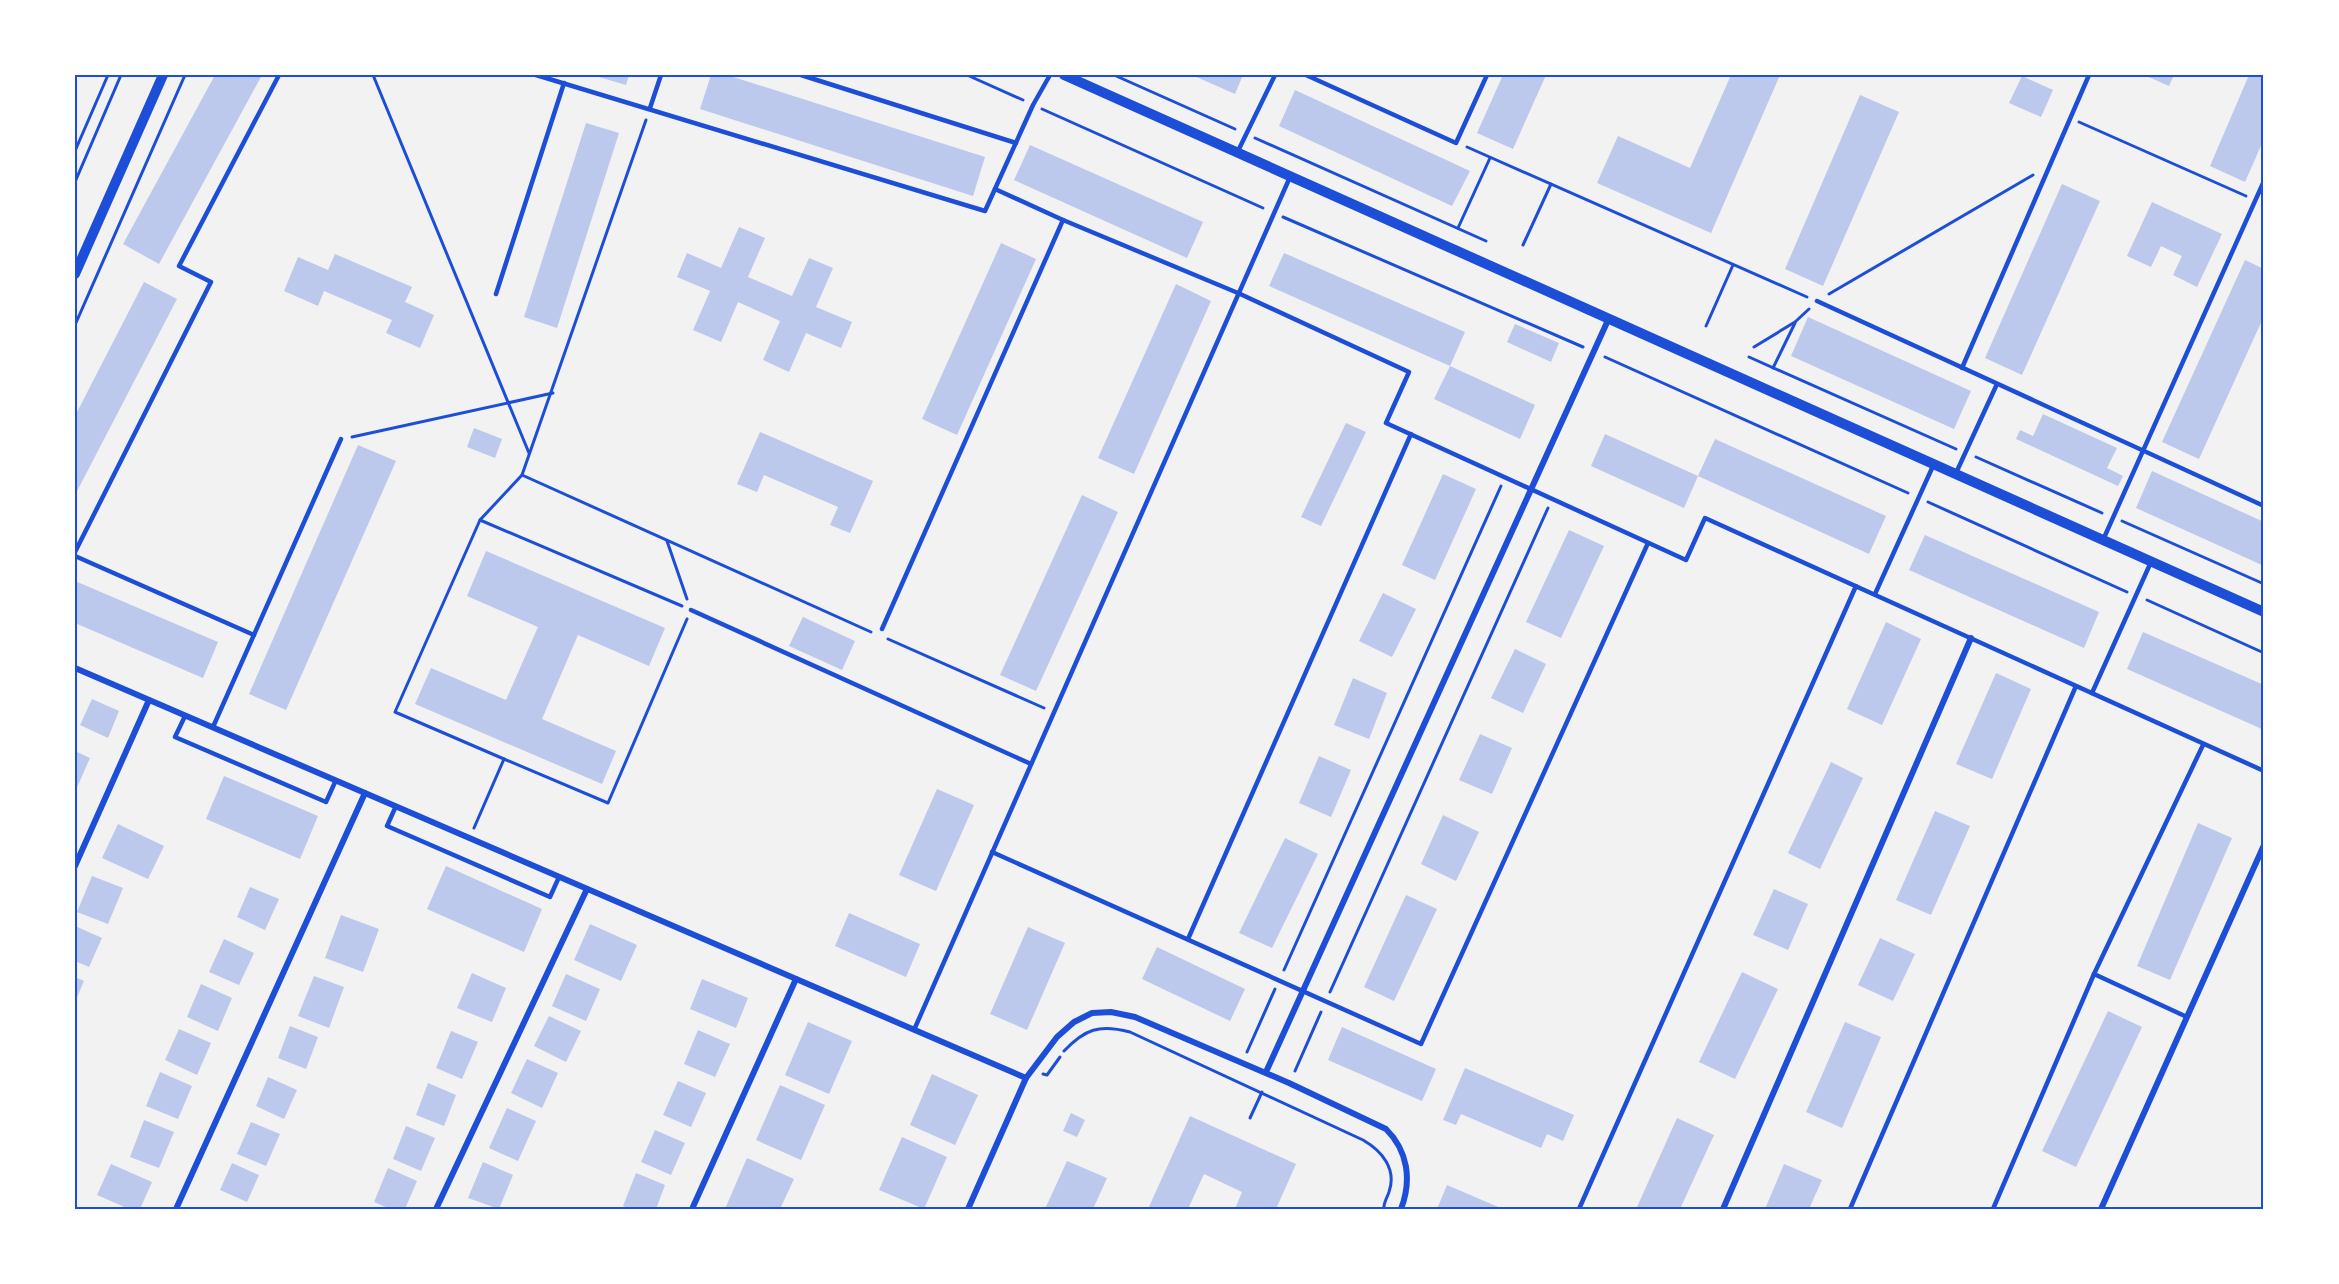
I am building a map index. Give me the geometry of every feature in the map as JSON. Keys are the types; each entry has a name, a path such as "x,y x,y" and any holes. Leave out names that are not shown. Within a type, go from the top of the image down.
{"street":[{"path":"75,274 163,75"},
{"path":"1064,75 2264,612"},
{"path":"1266,1072 1609,318"},
{"path":"1723,1209 1971,638"},
{"path":"75,668 1026,1078"},
{"path":"75,866 149,700"},
{"path":"176,1209 365,793"},
{"path":"2101,1209 2264,845"},
{"path":"436,1209 587,889"},
{"path":"692,1209 796,979"},
{"path":"968,1209 1026,1078 1066,1029 1083,1017 1101,1012 1135,1017 1266,1072 1372,1121 1397,1141 1404,1154 1407,1188 1401,1209"}],"lane":[{"path":"254,635 75,554 211,282 179,266 279,75"},
{"path":"536,75 985,211 1033,105 1050,75"},
{"path":"650,108 661,75"},
{"path":"801,75 1016,143"},
{"path":"1237,154 1275,75"},
{"path":"1306,75 1456,142 1487,75"},
{"path":"1962,368 2089,75"},
{"path":"496,294 564,83"},
{"path":"914,1030 1290,177"},
{"path":"2103,540 2115,518 2264,181"},
{"path":"995,189 1238,293 1409,372 1386,423 1686,560 1705,518 2264,771"},
{"path":"882,629 1063,220"},
{"path":"1817,302 2264,506"},
{"path":"1956,473 1997,384"},
{"path":"1188,939 1411,434"},
{"path":"213,728 341,439"},
{"path":"1875,594 1934,463"},
{"path":"992,852 1421,1044 1648,543"},
{"path":"2092,693 2151,562"},
{"path":"1579,1209 1856,586"},
{"path":"691,610 1031,764"},
{"path":"1850,1209 2076,686"},
{"path":"185,716 175,737 326,802 336,780"},
{"path":"1993,1209 2094,974 2203,745"},
{"path":"396,806 387,826 550,897 559,877"},
{"path":"2094,974 2187,1017"}],"path":[{"path":"75,151 108,75"},
{"path":"75,182 121,75"},
{"path":"75,325 185,75"},
{"path":"373,75 530,454"},
{"path":"967,75 1274,213 1594,352 2264,653"},
{"path":"1114,75 1486,241"},
{"path":"650,108 522,475 480,520 395,712 608,803 691,610 667,541"},
{"path":"2070,118 2256,200"},
{"path":"1456,142 1817,302"},
{"path":"1458,228 1490,158"},
{"path":"1754,347 1795,322 1817,302 2050,165"},
{"path":"1523,245 1551,184"},
{"path":"1706,326 1733,265"},
{"path":"1773,368 1795,322"},
{"path":"1749,357 2264,584"},
{"path":"341,439 552,393"},
{"path":"522,475 1054,713"},
{"path":"1242,1062 1505,477"},
{"path":"1289,1083 1552,499"},
{"path":"480,520 691,610"},
{"path":"474,828 504,759"},
{"path":"1033,1070 1047,1075 1078,1036 1096,1029 1113,1028 1130,1032 1262,1092 1377,1148 1386,1160 1391,1174 1390,1189 1383,1209"},
{"path":"1250,1118 1262,1092"}],"building":[{"path":"215,75 262,75 159,264 123,244"},
{"path":"592,75 629,75 626,85"},
{"path":"711,75 727,75 985,157 973,196 700,109"},
{"path":"1192,75 1243,75 1235,94"},
{"path":"1503,75 1546,75 1513,149 1477,133"},
{"path":"1731,75 1780,75 1711,233 1597,183 1618,136 1690,168"},
{"path":"2144,75 2174,75 2169,86"},
{"path":"2249,75 2264,75 2264,139 2245,182 2210,166"},
{"path":"2022,76 2053,90 2041,117 2009,103"},
{"path":"1295,90 1470,171 1452,206 1279,126"},
{"path":"1860,95 1899,112 1823,286 1785,269"},
{"path":"586,123 619,133 557,328 524,317"},
{"path":"1030,145 1203,222 1187,258 1014,180"},
{"path":"2062,184 2100,201 2022,375 1985,358"},
{"path":"2152,202 2222,234 2197,287 2173,275 2182,256 2161,246 2151,267 2127,256"},
{"path":"739,227 765,238 748,277 792,296 809,258 833,268 816,307 852,322 841,348 806,333 789,372 763,360 780,321 738,302 721,342 693,330 710,291 677,277 687,253 721,268"},
{"path":"1001,243 1036,259 957,435 922,419"},
{"path":"1284,253 1465,332 1450,366 1269,286"},
{"path":"335,254 412,287 405,302 434,315 420,348 386,333 392,320 324,291 318,306 284,291 298,257 328,270"},
{"path":"2245,260 2264,269 2264,316 2199,459 2162,442"},
{"path":"144,282 177,299 75,495 75,416"},
{"path":"1176,284 1211,301 1134,474 1098,458"},
{"path":"1808,317 1971,391 1954,429 1791,356"},
{"path":"1515,324 1559,343 1551,362 1507,342"},
{"path":"1450,366 1535,405 1520,439 1434,399"},
{"path":"2043,414 2117,448 2107,468 2123,476 2118,486 2016,439 2020,430 2033,436"},
{"path":"1346,423 1366,432 1321,526 1301,517"},
{"path":"474,428 502,439 495,458 467,447"},
{"path":"760,432 873,481 850,533 830,525 838,507 764,475 757,492 737,484"},
{"path":"1605,434 1698,476 1684,508 1591,466"},
{"path":"1715,439 1886,516 1869,554 1698,476"},
{"path":"358,445 396,461 286,710 249,694"},
{"path":"2152,471 2264,522 2264,566 2136,508"},
{"path":"1443,474 1476,489 1435,580 1402,565"},
{"path":"1082,495 1118,512 1036,691 1000,675"},
{"path":"1569,530 1604,546 1561,638 1526,622"},
{"path":"1925,535 2099,612 2084,648 1909,570"},
{"path":"486,551 665,628 649,666 578,635 542,719 616,751 602,784 415,704 431,668 506,700 538,627 467,596"},
{"path":"75,581 218,642 203,678 75,623"},
{"path":"1383,593 1416,609 1392,657 1359,641"},
{"path":"803,617 855,641 842,670 789,646"},
{"path":"1886,622 1921,639 1882,725 1847,709"},
{"path":"2143,632 2264,685 2264,730 2127,669"},
{"path":"1515,649 1546,664 1523,713 1491,698"},
{"path":"1996,673 2031,689 1992,779 1956,764"},
{"path":"1353,678 1387,693 1369,739 1334,725"},
{"path":"92,699 119,711 108,738 80,725"},
{"path":"1480,734 1512,748 1492,794 1459,780"},
{"path":"75,751 90,758 75,792"},
{"path":"1319,756 1351,770 1331,817 1299,803"},
{"path":"1831,762 1863,778 1820,869 1788,853"},
{"path":"224,776 318,816 300,859 206,819"},
{"path":"937,789 974,805 936,891 899,875"},
{"path":"1935,811 1970,826 1931,915 1896,900"},
{"path":"1443,815 1479,832 1456,881 1421,864"},
{"path":"2198,823 2232,838 2170,980 2137,966"},
{"path":"118,824 164,846 148,879 102,858"},
{"path":"1285,838 1318,854 1272,948 1239,933"},
{"path":"446,866 542,909 524,952 427,909"},
{"path":"92,876 123,888 108,924 77,912"},
{"path":"250,887 279,899 265,930 237,917"},
{"path":"1774,889 1808,904 1788,950 1753,935"},
{"path":"1406,895 1437,909 1394,1001 1364,987"},
{"path":"849,913 920,944 906,977 835,946"},
{"path":"341,915 379,929 363,972 325,958"},
{"path":"590,924 637,945 621,981 574,960"},
{"path":"75,926 102,938 89,967 75,961"},
{"path":"1028,927 1065,943 1027,1030 990,1014"},
{"path":"1880,938 1915,954 1893,1001 1858,985"},
{"path":"224,939 254,953 239,985 209,972"},
{"path":"1157,947 1245,989 1230,1021 1142,979"},
{"path":"1742,972 1778,989 1735,1079 1699,1062"},
{"path":"472,973 506,988 492,1022 457,1008"},
{"path":"566,974 600,989 586,1021 552,1006"},
{"path":"314,976 344,987 329,1028 298,1016"},
{"path":"75,977 84,981 75,1002"},
{"path":"702,979 748,998 736,1028 690,1009"},
{"path":"201,984 232,998 218,1031 187,1017"},
{"path":"2108,1011 2142,1027 2076,1167 2042,1151"},
{"path":"549,1016 581,1031 566,1062 534,1046"},
{"path":"808,1022 852,1041 829,1094 785,1075"},
{"path":"1845,1022 1881,1037 1842,1128 1806,1112"},
{"path":"290,1026 318,1037 306,1069 278,1058"},
{"path":"1342,1027 1436,1069 1422,1101 1328,1060"},
{"path":"179,1029 211,1043 197,1075 165,1060"},
{"path":"698,1030 730,1044 715,1077 684,1064"},
{"path":"451,1031 478,1042 462,1079 436,1068"},
{"path":"527,1059 558,1073 542,1108 511,1093"},
{"path":"1465,1068 1574,1115 1563,1141 1547,1134 1541,1148 1461,1114 1456,1125 1443,1120"},
{"path":"160,1072 192,1086 178,1119 146,1106"},
{"path":"932,1074 978,1095 955,1145 910,1125"},
{"path":"268,1077 297,1090 284,1119 256,1106"},
{"path":"678,1081 706,1093 691,1127 663,1115"},
{"path":"428,1083 456,1095 444,1126 416,1115"},
{"path":"780,1085 825,1105 801,1160 756,1140"},
{"path":"507,1108 536,1121 518,1161 489,1148"},
{"path":"1071,1113 1085,1120 1077,1137 1063,1131"},
{"path":"1190,1116 1296,1164 1276,1209 1235,1209 1242,1192 1204,1174 1188,1209 1148,1209"},
{"path":"1677,1118 1714,1135 1680,1209 1641,1209 1637,1207"},
{"path":"144,1120 174,1132 159,1168 130,1157"},
{"path":"251,1122 280,1134 266,1166 237,1154"},
{"path":"406,1126 435,1138 421,1171 393,1159"},
{"path":"655,1130 685,1143 671,1175 641,1162"},
{"path":"902,1137 947,1157 924,1209 879,1190"},
{"path":"747,1158 794,1179 780,1209 725,1209"},
{"path":"1067,1161 1107,1178 1093,1209 1045,1209"},
{"path":"483,1162 513,1175 499,1209 468,1198"},
{"path":"232,1163 259,1175 247,1202 220,1190"},
{"path":"111,1164 152,1182 140,1209 129,1209 97,1195"},
{"path":"1784,1164 1822,1180 1809,1209 1765,1209"},
{"path":"388,1168 417,1181 405,1209 390,1209 374,1202"},
{"path":"636,1173 665,1185 656,1209 630,1209 623,1206"},
{"path":"1447,1185 1503,1209 1437,1209"}]}
